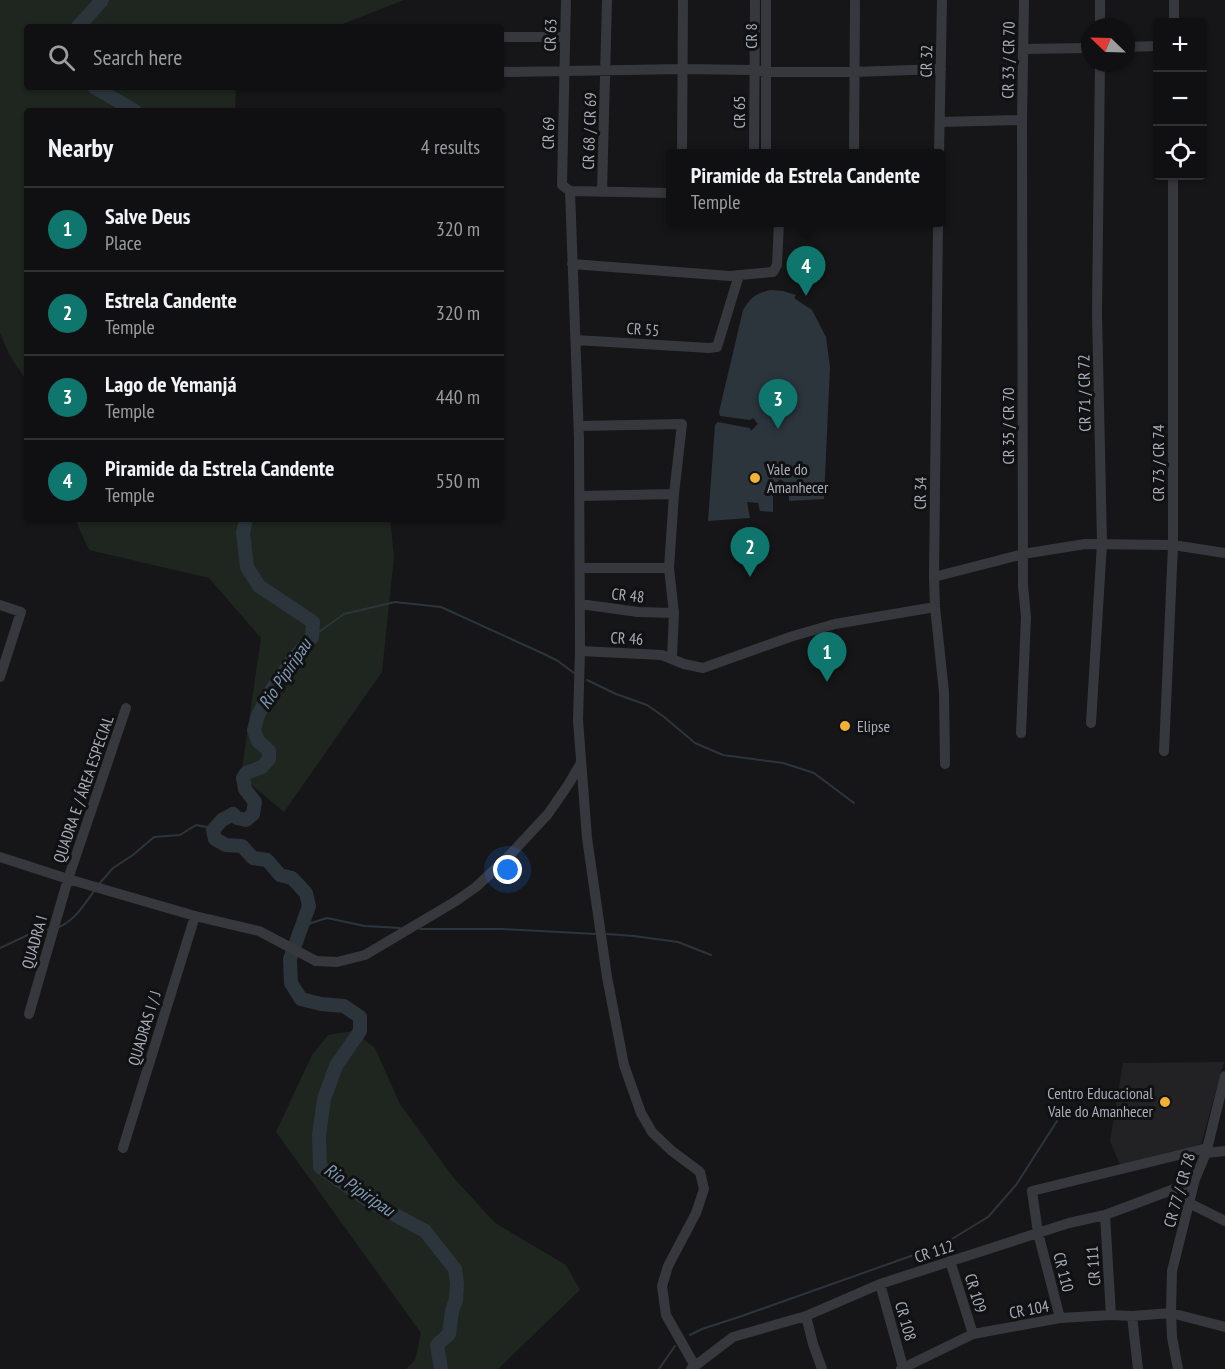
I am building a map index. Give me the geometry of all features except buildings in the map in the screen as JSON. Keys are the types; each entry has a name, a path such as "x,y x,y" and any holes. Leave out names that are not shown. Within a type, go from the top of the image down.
{"street":[{"name":"CR 63","path":"564,71 566,0"},
{"name":"CR 68 / CR 69","path":"602,192 607,0"},
{"path":"682,149 683,0"},
{"name":"CR 65","path":"754,149 755,0"},
{"name":"CR 8","path":"766,0 766,149"},
{"path":"854,149 855,0"},
{"name":"CR 32","path":"940,122 942,0"},
{"name":"CR 33 / CR 70","path":"1022,120 1024,0"},
{"path":"1100,0 1100,18"},
{"path":"1174,0 1174,18"},
{"path":"504,37 565,37"},
{"path":"1135,47 1153,46"},
{"path":"1023,49 1081,48"},
{"path":"504,72 684,69 854,72 941,69"},
{"name":"CR 69","path":"564,71 562,185 570,191"},
{"name":"CR 71 / CR 72","path":"1091,723 1102,543 1097,312 1100,72"},
{"path":"939,149 940,122 1022,120"},
{"name":"CR 35 / CR 70","path":"1021,733 1026,616 1023,586 1022,120"},
{"name":"CR 73 / CR 74","path":"1164,751 1173,545 1173,180"},
{"path":"666,193 570,191 579,426 578,720 587,838 605,965 624,1065 641,1113 652,1132 700,1172 704,1189 696,1213 668,1266 662,1286 666,1315 693,1368"},
{"path":"572,264 730,276 773,272 777,265 779,227"},
{"name":"CR 34","path":"938,227 934,578 944,692 945,764"},
{"name":"CR 55","path":"576,340 717,347 739,275"},
{"path":"579,426 682,424 669,568 674,613 672,658"},
{"path":"579,496 674,494"},
{"path":"934,578 1023,555 1085,544 1173,545 1225,553"},
{"path":"580,568 669,568"},
{"name":"CR 48","path":"580,604 638,612 674,613"},
{"path":"0,605 21,612 0,677"},
{"name":"CR 46","path":"580,651 662,655 684,664 703,668 793,636 836,624 935,608"},
{"name":"QUADRA E / ÁREA ESPECIAL","path":"68,879 126,708"},
{"path":"0,857 195,916 259,931 316,961 337,962 365,955 476,887 548,814 581,762"},
{"name":"QUADRA I","path":"29,1014 68,879"},
{"name":"QUADRAS I / J","path":"123,1148 195,916"},
{"name":"CR 77 / CR 78","path":"1178,1369 1172,1337 1172,1271 1195,1179 1206,1150 1225,1076"},
{"path":"1206,1150 1225,1151"},
{"name":"CR 110","path":"1060,1318 1038,1233 1032,1191 1206,1150"},
{"name":"CR 112","path":"693,1368 733,1337 806,1316 880,1284 950,1261 1069,1223 1105,1215 1185,1185 1195,1179"},
{"path":"1189,1203 1225,1221"},
{"name":"CR 111","path":"1105,1215 1112,1316"},
{"name":"CR 109","path":"950,1261 973,1334"},
{"name":"CR 108","path":"880,1284 902,1368"},
{"name":"CR 104","path":"902,1368 973,1334 1060,1318 1171,1313 1225,1327"},
{"path":"806,1316 822,1369"},
{"path":"1132,1316 1138,1369"}],"shaded area":[{"path":"0,0 404,0 343,24 24,24 24,90 236,90 235,108 24,108 24,377 10,356 0,333"},
{"path":"770,290 796,295 794,298 812,310 826,337 830,367 824,499 789,501 789,485 780,479 773,487 773,512 760,511 758,503 747,502 750,518 708,521 715,425 718,422 750,428 751,431 758,424 753,418 750,420 720,416 719,412 743,310 754,297"},
{"path":"76,522 390,522 394,557 382,672 284,812 241,776 261,638 209,578 89,550"},
{"path":"353,1031 375,1048 400,1104 453,1177 495,1223 566,1265 580,1290 498,1369 406,1369 415,1360 421,1333 276,1132 312,1055 328,1035"},
{"name":"Centro Educacional Vale do Amanhecer","path":"1224,1062 1201,1144 1120,1165 1110,1141 1123,1063"}],"waterway":[{"name":"Rio Pipiripau","path":"81,24 102,0"},
{"name":"Rio Pipiripau","path":"99,90 130,108"},
{"name":"Rio Pipiripau","path":"245,522 243,533 247,567 259,586 313,622 312,637 290,663 258,715 254,730 258,741 269,751 269,759 262,767 246,773 243,778 245,789 255,802 253,814 246,820 237,818 233,814 222,820 213,830 215,839 226,845 242,846 253,858 267,860 280,875 292,878 306,893 309,906 290,959 291,983 301,999 344,1006 360,1017 360,1031 336,1066 324,1099 319,1135 320,1167 369,1201 425,1231 455,1269 456,1300 449,1334 437,1345 441,1369"},
{"path":"312,637 344,614 395,602 441,607 544,654 574,673"},
{"path":"587,680 647,705 695,743 723,755 783,763 814,773 854,803"},
{"path":"99,884 113,868 154,837 180,835 196,825 213,830"},
{"path":"59,927 83,907 94,891"},
{"path":"299,934 311,923 327,918 365,926 400,928"},
{"path":"0,948 32,933 51,929"},
{"path":"420,929 502,929 595,934"},
{"path":"607,934 678,942 711,955"},
{"path":"690,1335 942,1245 988,1217 1016,1185 1057,1121"},
{"path":"659,1369 675,1346"}],"place":[{"name":"Piramide da Estrela Candente","path":"806,296"},
{"name":"Lago de Yemanjá","path":"778,429"},
{"name":"Vale do Amanhecer","path":"755,478"},
{"name":"Estrela Candente","path":"750,577"},
{"name":"Salve Deus","path":"827,682"},
{"name":"Elipse","path":"845,726"},
{"name":"Centro Educacional Vale do Amanhecer","path":"1165,1102"}]}
